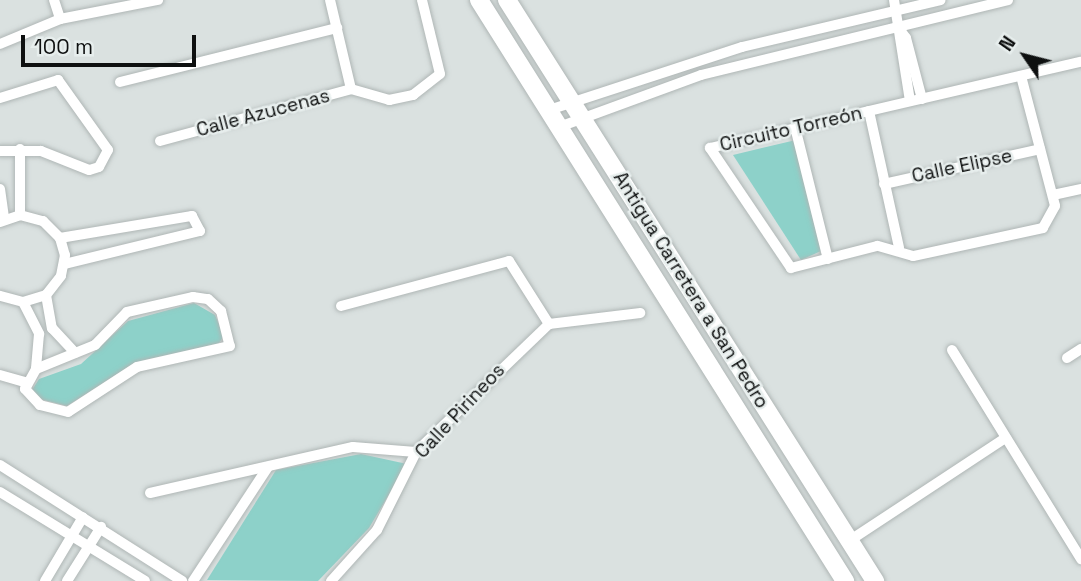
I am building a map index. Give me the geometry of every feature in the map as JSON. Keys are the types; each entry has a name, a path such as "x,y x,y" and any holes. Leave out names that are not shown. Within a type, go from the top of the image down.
{"main road":[{"name":"Antigua Carretera a San Pedro","path":"479,0 845,581"},
{"name":"Antigua Carretera a San Pedro","path":"507,0 875,581"}],"street":[{"path":"54,0 60,19"},
{"path":"0,44 60,19 158,0"},
{"path":"330,0 351,89"},
{"name":"Calle Azucenas","path":"160,141 351,89 388,100 413,95 440,74 422,0"},
{"path":"549,110 571,100 742,47 895,6 941,0"},
{"path":"559,127 701,75 1008,0"},
{"path":"895,6 897,26 906,38 916,100"},
{"path":"120,82 337,28"},
{"name":"Circuito Torreón","path":"898,248 877,246 800,269 784,263 710,148 1081,62"},
{"path":"869,110 898,248 913,256 1050,221 1053,195 1021,76"},
{"path":"0,98 58,80 108,150 99,167 89,170 20,149 0,151"},
{"path":"795,127 828,259"},
{"path":"20,149 20,215"},
{"name":"Calle Elipse","path":"884,184 1040,149"},
{"path":"0,189 2,221 20,215 43,221 60,239 65,264 46,295 23,302 0,296"},
{"path":"1053,195 1081,189"},
{"path":"60,239 191,216 200,232 65,264"},
{"path":"341,306 509,261 549,324 640,313"},
{"path":"46,295 52,328 75,353"},
{"path":"0,375 25,382 40,405 68,412 137,368 223,351 232,340 221,311 208,299 193,297 127,312 95,345 36,369 25,382"},
{"path":"23,302 38,334 36,369"},
{"name":"Calle Pirineos","path":"331,581 377,530 416,452 549,324"},
{"path":"1067,358 1081,349"},
{"path":"952,350 1081,559"},
{"path":"849,541 1004,438"},
{"path":"150,493 353,447 416,452"},
{"path":"0,465 182,581"},
{"path":"193,581 268,467"},
{"path":"0,492 145,581"},
{"path":"45,581 83,517"},
{"path":"67,581 101,527"}],"shaded area":[{"path":"796,140 821,251 801,260 733,155"},
{"path":"194,303 215,315 224,336 216,347 135,363 67,406 40,399 32,390 39,379 81,364 128,321"},
{"path":"361,454 407,464 369,528 318,581 207,580 276,470"}]}
